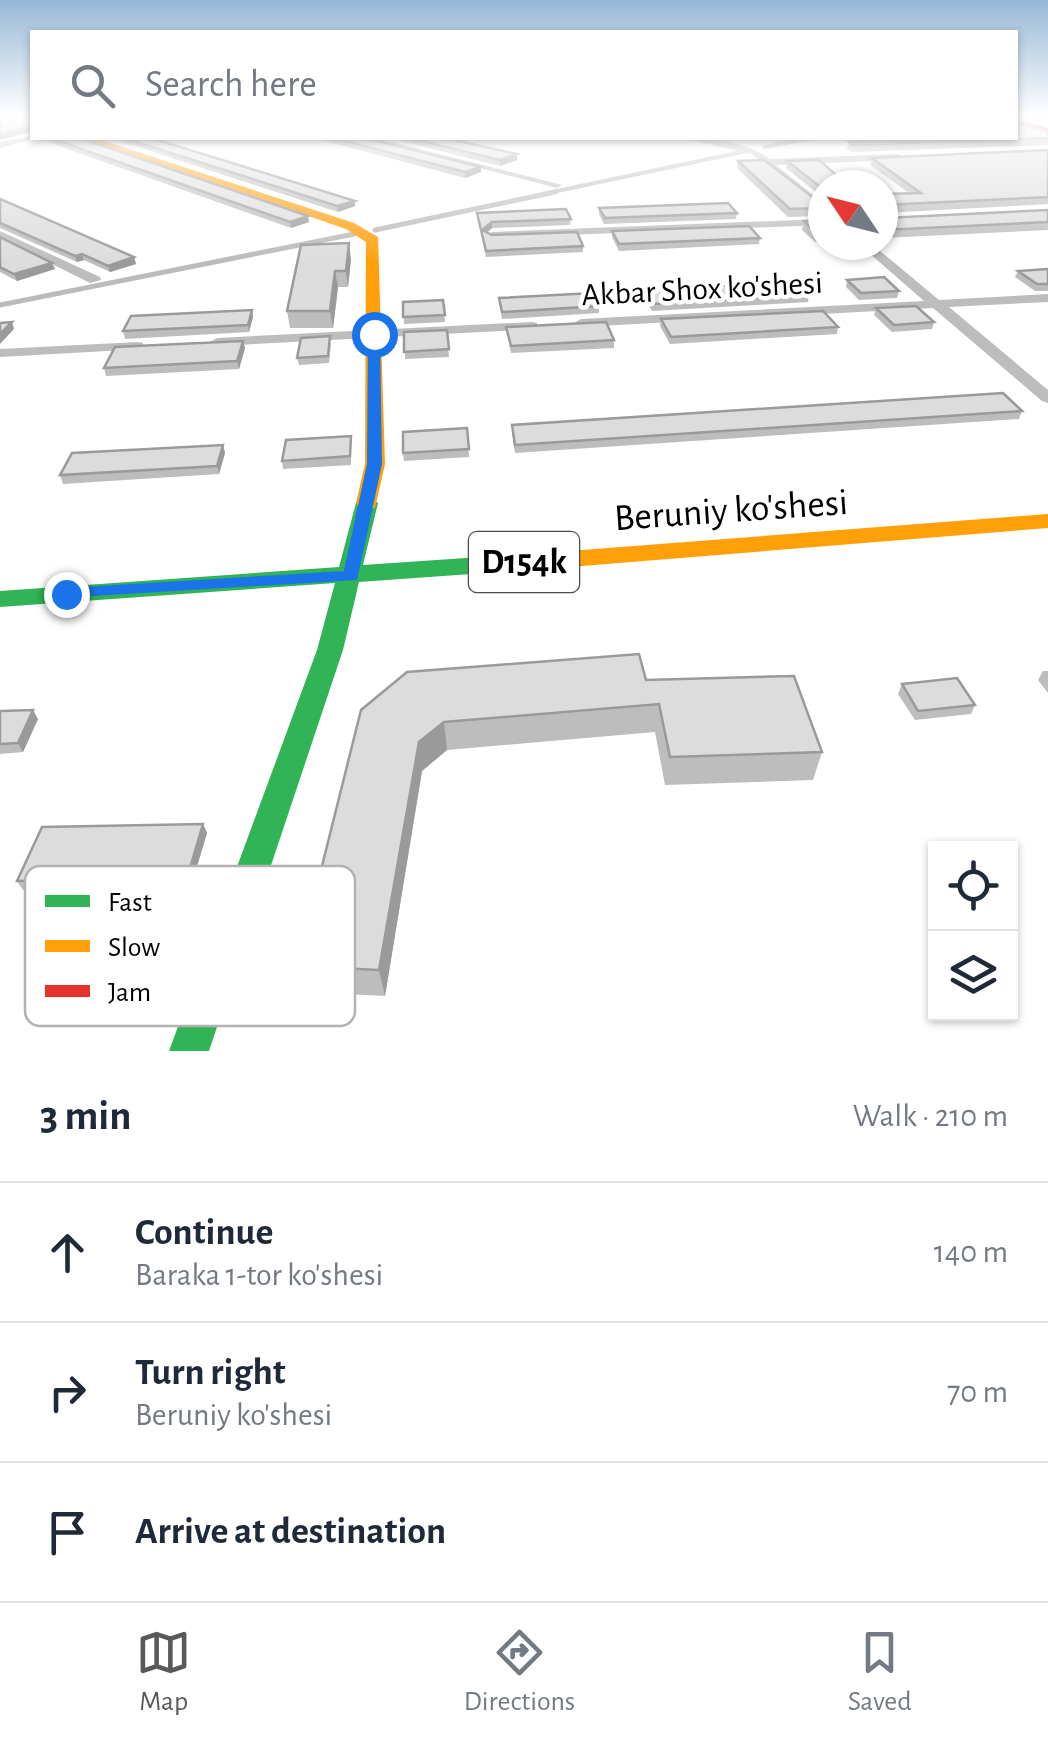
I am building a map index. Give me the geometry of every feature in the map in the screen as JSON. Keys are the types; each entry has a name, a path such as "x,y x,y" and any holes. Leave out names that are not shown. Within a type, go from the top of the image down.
{"street":[{"path":"168,165 350,226 374,240 374,464 351,576 330,650 254,866"},
{"path":"477,165 557,185"},
{"path":"774,165 808,195"},
{"path":"492,235 808,223"},
{"path":"0,234 95,280"},
{"path":"883,260 1048,398"},
{"name":"Akbar Shox ko'shesi","path":"567,324 1048,298"},
{"name":"Akbar Shox ko'shesi","path":"197,343 548,325"},
{"path":"0,353 158,345"},
{"name":"Beruniy ko'shesi","path":"0,600 1048,521"},
{"path":"189,1051 198,1026"}],"building":[{"path":"127,165 159,165 308,216 290,222"},
{"path":"209,165 239,165 355,201 337,206"},
{"path":"438,165 481,167 465,172"},
{"path":"742,165 771,165 808,194 808,208 790,209"},
{"path":"792,165 825,165 831,170 808,170 808,177"},
{"path":"882,165 1048,165 1048,197 898,204 898,194 921,193 898,177 898,170"},
{"path":"0,199 134,257 108,266 82,254 75,256 0,223"},
{"path":"728,203 737,213 605,218 599,208"},
{"path":"566,209 571,219 492,222 482,230 492,235 577,232 583,246 486,251 477,213"},
{"path":"1048,210 1048,222 898,229 898,217"},
{"path":"749,226 760,238 619,244 612,231"},
{"path":"0,237 52,263 14,274 0,267"},
{"path":"349,243 346,271 335,271 330,311 287,311 301,245"},
{"path":"1048,269 1048,284 1037,284 1018,271"},
{"path":"884,277 899,291 861,293 847,280"},
{"path":"797,282 809,295 652,304 645,290"},
{"path":"593,293 599,306 502,312 499,298"},
{"path":"443,300 445,315 403,317 403,302"},
{"path":"916,306 934,322 894,325 876,308"},
{"path":"252,310 248,325 123,331 131,316"},
{"path":"823,311 838,327 671,337 661,319"},
{"path":"12,322 0,334 0,323"},
{"path":"606,322 614,340 511,346 506,327"},
{"path":"447,330 449,349 404,352 404,332"},
{"path":"330,336 328,356 297,358 301,338"},
{"path":"243,341 237,361 104,368 115,347"},
{"path":"1003,393 1022,411 515,445 512,425"},
{"path":"467,428 469,449 403,453 403,432"},
{"path":"351,436 350,456 282,461 286,440"},
{"path":"223,445 217,466 60,475 72,453"},
{"path":"639,654 646,680 794,676 822,752 670,757 659,704 444,722 419,742 379,970 355,969 355,866 322,866 361,710 407,672"},
{"path":"957,678 975,705 918,711 902,684"},
{"path":"33,710 18,743 0,744 0,711"},
{"path":"203,824 191,866 25,866 25,881 17,881 42,827"}],"waterway":[{"path":"543,194 680,165"},
{"path":"375,230 555,192"},
{"path":"0,305 354,234"}],"traffic: fast":[{"path":"254,866 330,650 367,503"},
{"path":"0,599 582,558"},
{"path":"189,1051 198,1026"}],"traffic: slow":[{"path":"168,165 350,226 373,240 375,464 367,503"},
{"path":"582,558 1048,521"}],"route":[{"path":"66,594 351,576 374,464 374,334"}]}
